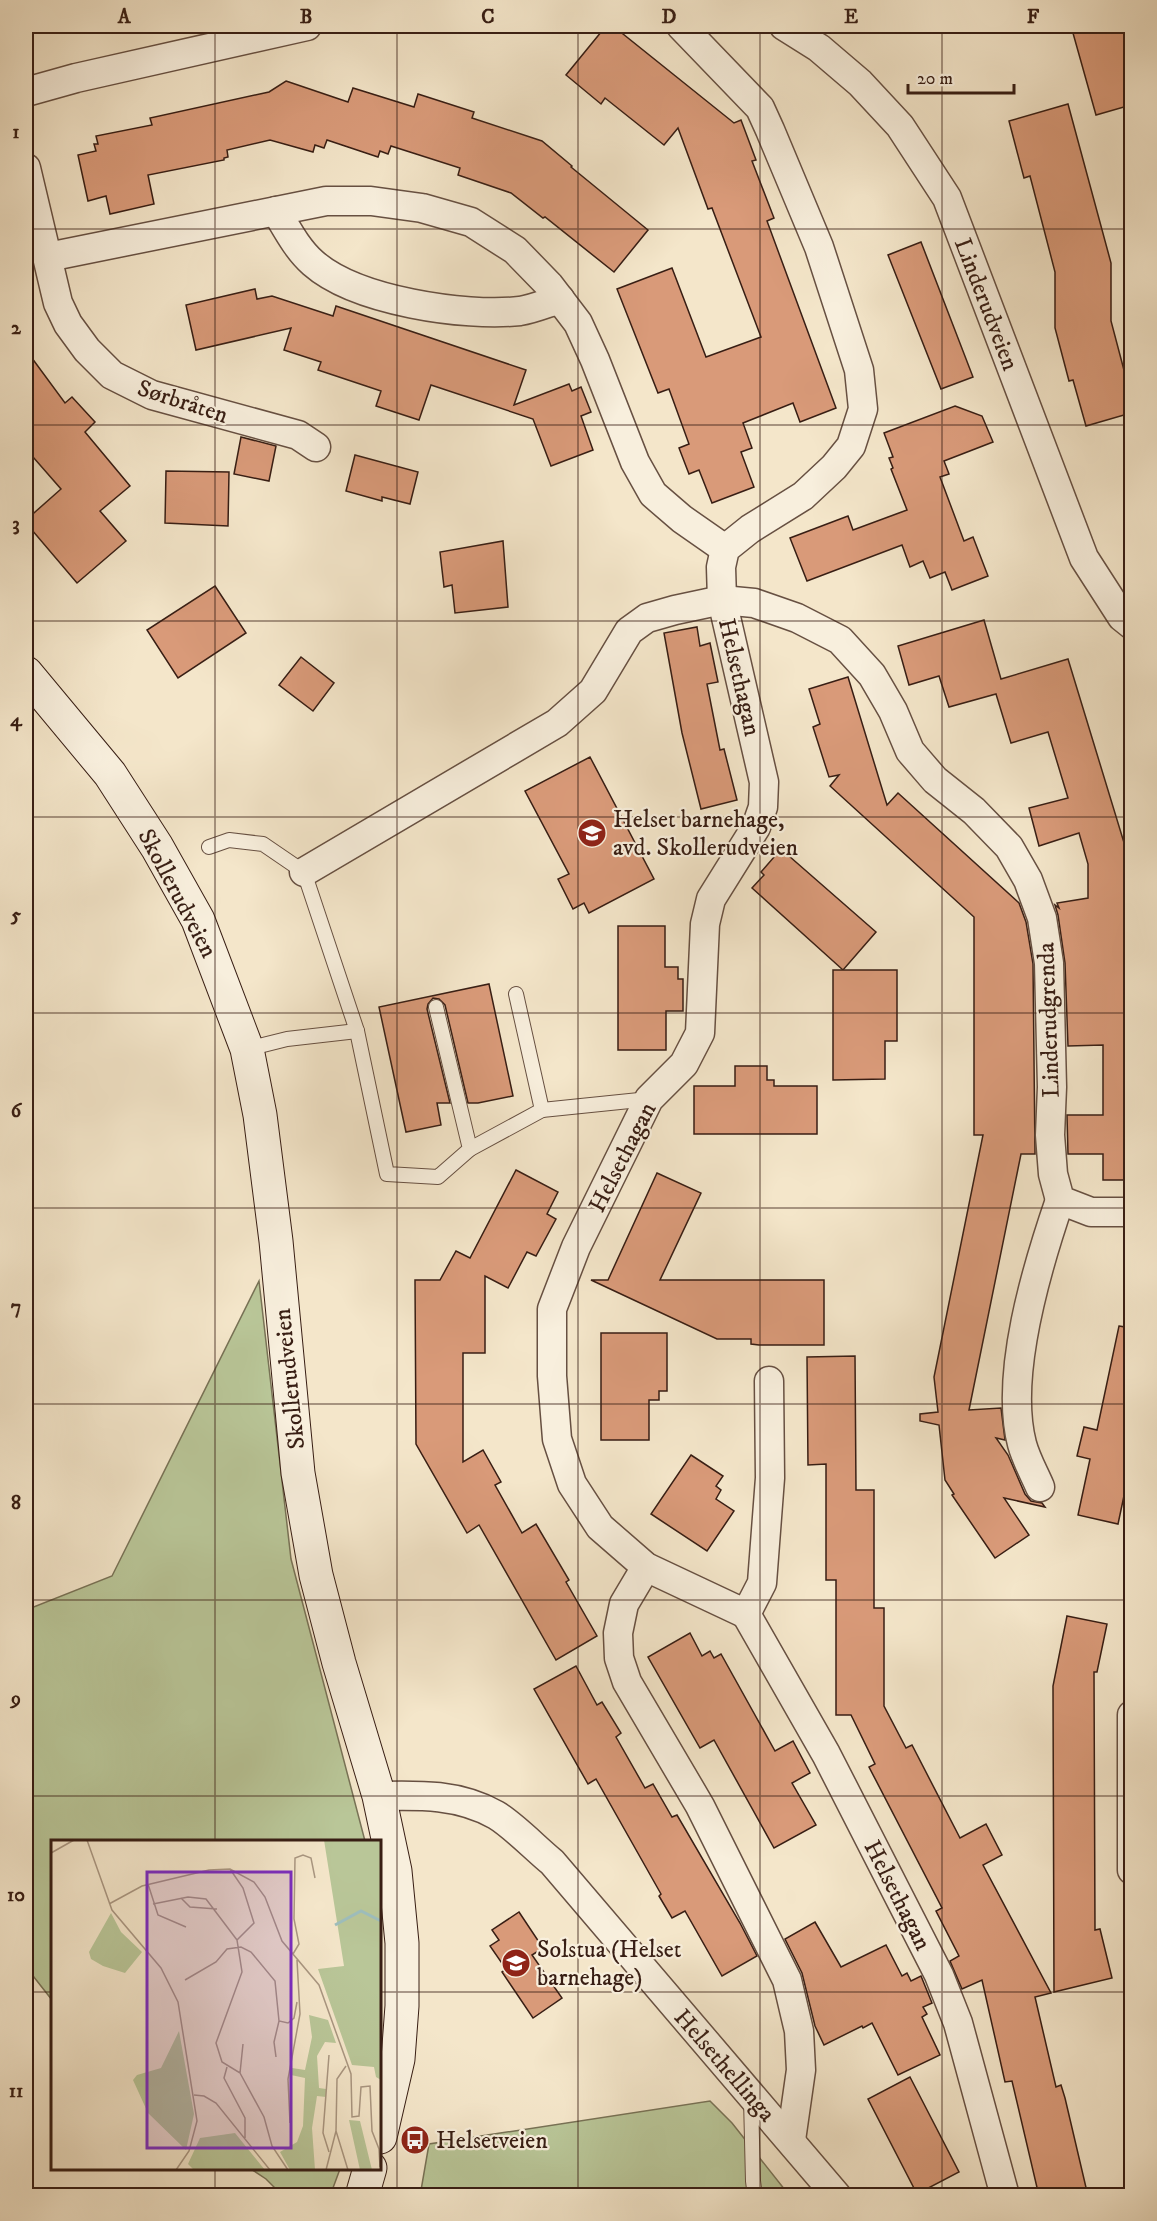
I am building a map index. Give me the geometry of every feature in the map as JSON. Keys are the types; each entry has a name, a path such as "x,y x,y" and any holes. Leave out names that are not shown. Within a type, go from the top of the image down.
{"street":[{"path":"26,92 76,78 307,26"},
{"path":"304,872 557,723 593,691 629,631 647,618 722,600 722,567 725,549 750,529 803,496 834,467 851,446 864,409 859,370 819,247 760,108 681,26"},
{"name":"Linderudveien","path":"784,26 819,48 868,92 900,126 947,198 1084,558 1122,617 1131,625"},
{"name":"Sørbråten","path":"26,168 58,303 68,324 87,350 112,375 152,395 298,435 316,447"},
{"path":"48,257 326,201 371,201 422,208 471,222 515,250 560,299 578,323 635,462 653,494 682,519 725,549"},
{"path":"276,211 297,245 314,264 345,284 409,303 469,312 522,310 560,299"},
{"name":"Helsethagan","path":"722,600 764,782 763,807 756,827 711,899 705,924 700,1033 684,1064 649,1099 576,1247 552,1308 552,1376 557,1439 572,1484 600,1527 646,1568 746,1614 826,1754 939,1975 957,2023 1005,2196"},
{"name":"Linderudgrenda","path":"722,600 754,603 786,614 840,640 872,675 893,711 910,751 935,780 974,811 1009,847 1019,864 1028,880 1042,918 1049,963 1052,1087 1050,1135 1053,1174 1060,1200"},
{"name":"Skollerudveien","path":"26,673 110,774 157,847 198,920 247,1049 260,1115 276,1240 298,1473 316,1575 339,1663 380,1796 395,1871 402,1943 402,2006 398,2059 381,2133"},
{"path":"1040,1487 1022,1444 1017,1401 1018,1365 1045,1244 1060,1200 1091,1212 1131,1212"},
{"path":"746,1614 762,1583 770,1478 769,1381"},
{"path":"646,1568 624,1604 618,1633 619,1658 632,1691 700,1806 787,1980 800,2031 801,2070 791,2140"},
{"path":"1131,1715 1131,1870"},
{"name":"Helsethellinga","path":"380,1796 425,1794 462,1800 497,1815 552,1863 837,2196"},
{"path":"362,2196 370,2170"}],"lane":[{"path":"209,847 229,840 263,844 304,872 357,1031 387,1174 438,1177 470,1149 542,1110 649,1099"},
{"path":"516,994 542,1110"},
{"path":"436,1007 470,1149"},
{"path":"247,1049 287,1039 357,1031"},
{"path":"751,2097 755,2196"}],"green space":[{"path":"259,1281 291,1559 365,1840 51,1840 51,1999 26,1967 26,1610 112,1576"},
{"path":"710,2101 732,2123 789,2195 420,2196 429,2144"},
{"path":"252,2170 340,2170 330,2196 282,2195 266,2179"}],"building":[{"path":"606,26 613,26 734,123 741,120 756,160 752,161 774,218 767,221 836,408 800,422 793,403 743,423 752,448 741,452 754,487 712,503 699,470 689,474 679,448 689,444 669,389 658,393 617,289 672,268 706,357 761,337 712,208 708,209 678,128 664,145 605,98 601,104 566,75"},
{"path":"1071,26 1119,26 1121,32 1131,29 1131,105 1096,115"},
{"path":"286,81 348,102 353,88 414,107 418,94 474,112 472,118 542,141 648,230 614,272 511,193 458,175 460,168 391,146 388,154 380,151 378,157 327,140 324,148 315,145 313,152 270,140 227,150 228,157 224,160 148,175 154,204 110,214 106,196 88,201 78,155 96,151 94,144 98,144 96,136 152,125 150,118 269,92"},
{"path":"1068,104 1111,263 1111,321 1125,374 1131,372 1131,413 1086,426 1073,380 1069,381 1055,328 1055,272 1030,176 1024,178 1009,121"},
{"path":"921,242 973,377 941,389 888,255"},
{"path":"255,289 257,299 272,296 333,316 336,306 526,370 514,405 569,384 572,391 581,387 591,412 581,416 593,450 551,466 533,419 431,385 419,420 376,406 381,391 318,370 321,362 284,350 291,328 196,350 186,305"},
{"path":"26,350 65,403 72,397 95,422 85,432 130,486 100,511 126,541 77,583 26,523 26,520 61,489 26,449"},
{"path":"955,406 982,416 993,442 944,461 949,474 940,477 964,541 973,537 988,576 952,590 945,572 930,578 923,561 910,567 902,545 807,581 790,538 848,516 853,530 907,510 891,469 893,468 889,458 893,457 884,433"},
{"path":"241,437 276,446 269,481 234,474"},
{"path":"355,455 418,472 410,504 382,497 382,501 346,491"},
{"path":"166,471 229,472 228,526 165,523"},
{"path":"503,541 508,607 455,613 452,585 444,587 440,552"},
{"path":"215,586 246,633 178,678 147,630"},
{"path":"984,620 1001,679 1068,659 1129,859 1131,1180 1103,1180 1103,1154 1068,1154 1067,1115 1103,1115 1103,1045 1068,1046 1065,963 1055,905 1059,908 1057,903 1088,898 1088,864 1079,833 1039,846 1029,808 1068,798 1048,732 1011,743 996,694 949,707 939,676 909,685 898,646"},
{"path":"697,627 700,646 710,643 718,682 707,684 720,750 724,749 737,800 701,809 682,733 664,633"},
{"path":"301,657 334,683 313,711 279,685"},
{"path":"848,677 887,805 898,793 1019,903 1026,922 1033,964 1035,1154 1021,1154 969,1410 1001,1408 1005,1440 996,1438 1008,1455 1025,1494 1031,1501 1042,1503 1045,1507 1004,1498 1029,1535 995,1558 952,1495 954,1494 945,1480 939,1425 920,1421 920,1414 938,1412 934,1377 983,1135 974,1135 974,917 830,786 839,775 829,777 813,727 820,724 809,689"},
{"path":"590,757 654,879 589,913 584,903 573,909 558,879 569,874 525,791"},
{"path":"781,849 876,932 843,970 752,888 764,875 761,872"},
{"path":"618,926 665,926 665,967 678,967 678,979 683,979 683,1011 666,1011 666,1050 618,1050"},
{"path":"833,970 897,970 897,1041 885,1041 885,1079 833,1080"},
{"path":"489,984 513,1096 468,1103 445,1005 439,999 433,998 427,1009 450,1103 437,1103 441,1125 406,1132 379,1007"},
{"path":"735,1066 767,1066 767,1080 774,1080 774,1086 817,1086 817,1134 694,1134 694,1086 735,1086"},
{"path":"516,1170 558,1192 547,1214 556,1219 536,1256 527,1252 508,1288 485,1276 485,1353 463,1353 463,1462 483,1450 501,1482 495,1485 522,1533 536,1524 569,1580 566,1582 597,1636 556,1660 479,1525 467,1533 416,1444 415,1280 440,1280 456,1251 470,1258"},
{"path":"657,1173 701,1193 660,1280 824,1280 824,1345 759,1345 751,1344 751,1339 717,1339 591,1280 608,1280"},
{"path":"1119,1326 1131,1328 1131,1493 1125,1491 1118,1524 1078,1515 1090,1459 1077,1456 1084,1427 1097,1430"},
{"path":"601,1333 667,1333 667,1391 659,1391 659,1400 649,1400 649,1440 601,1440"},
{"path":"855,1356 856,1490 874,1490 874,1608 884,1608 884,1706 906,1748 912,1745 960,1838 986,1824 1002,1855 983,1865 1051,1993 1035,1997 1056,2087 1061,2085 1065,2098 1088,2196 1039,2196 1012,2081 1005,2082 982,1980 962,1989 950,1961 959,1956 936,1911 942,1908 869,1767 875,1764 851,1715 836,1715 836,1580 826,1580 826,1464 808,1465 807,1357"},
{"path":"691,1455 723,1476 716,1486 721,1490 716,1499 734,1511 707,1551 651,1514"},
{"path":"1067,1616 1107,1624 1097,1672 1094,1672 1095,1930 1100,1929 1112,1978 1054,1992 1053,1686"},
{"path":"690,1633 702,1656 710,1651 714,1658 721,1654 775,1751 793,1741 810,1773 792,1783 816,1825 774,1848 714,1740 700,1748 648,1657"},
{"path":"576,1666 597,1705 602,1702 621,1733 616,1737 645,1788 653,1784 672,1817 677,1815 757,1956 722,1976 685,1911 672,1918 659,1896 661,1894 596,1779 588,1784 534,1689"},
{"path":"519,1912 543,1948 532,1955 562,1998 533,2018 502,1972 506,1969 490,1946 499,1940 492,1930"},
{"path":"815,1922 841,1967 886,1945 902,1976 907,1973 911,1981 921,1976 932,2003 923,2007 927,2014 922,2017 940,2055 898,2075 872,2023 824,2045 815,2026 802,1973 785,1939"},
{"path":"910,2077 959,2172 917,2194 868,2099"}],"place":[{"name":"Helset barnehage, avd. Skollerudveien","path":"592,833"},
{"name":"Solstua (Helset barnehage)","path":"516,1963"},
{"name":"Helsetveien","path":"415,2140"}]}
